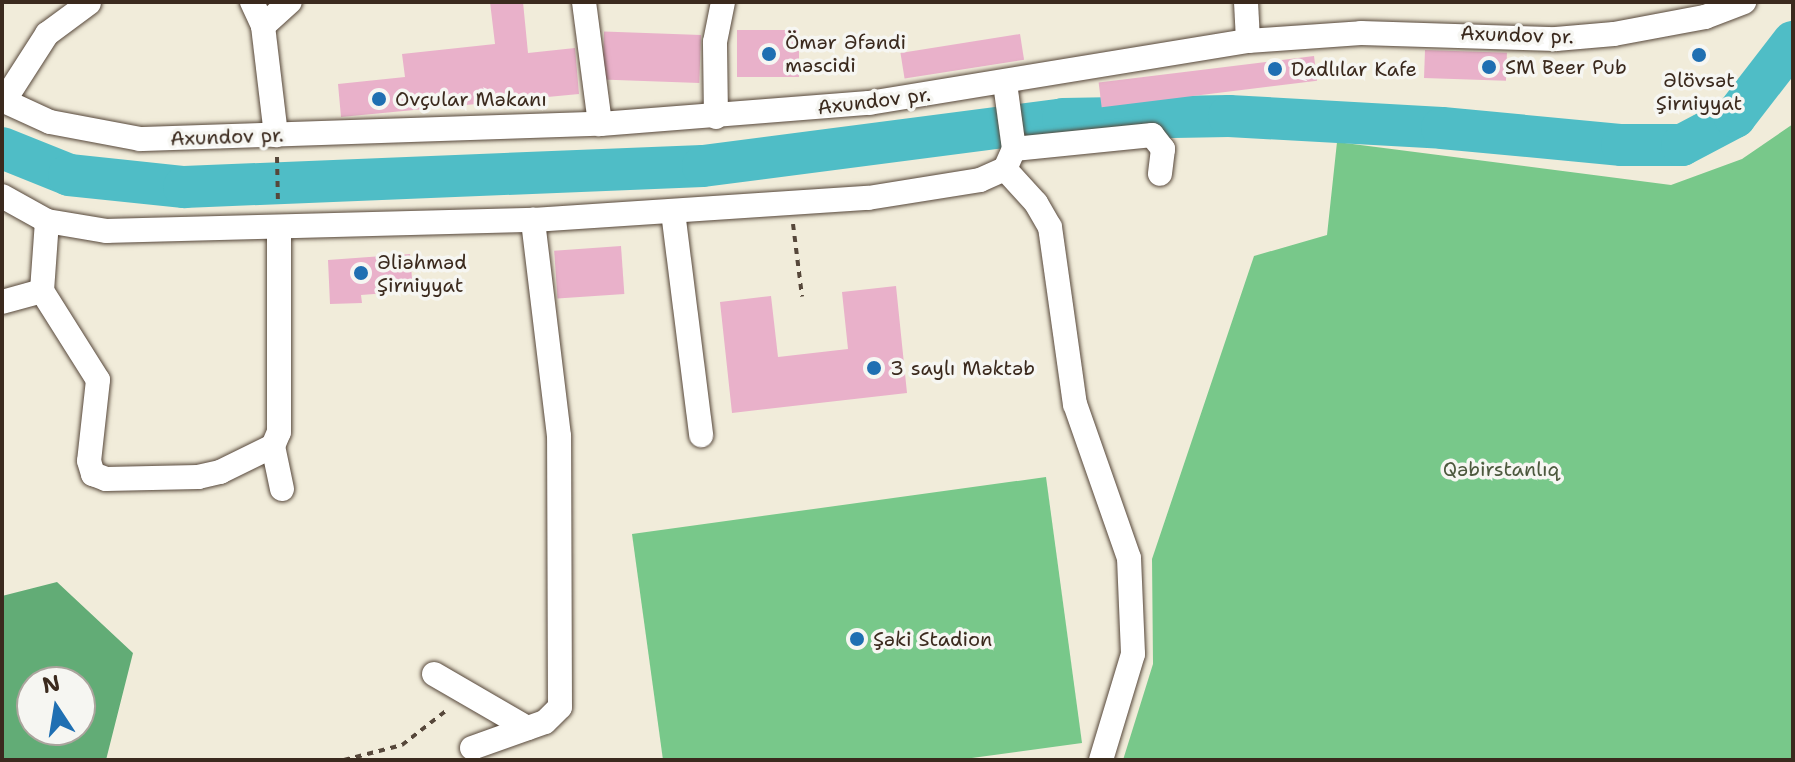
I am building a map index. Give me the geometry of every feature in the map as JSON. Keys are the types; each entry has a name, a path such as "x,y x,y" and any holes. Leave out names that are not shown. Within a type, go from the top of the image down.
{"street":[{"path":"252,2 263,26 276,144"},
{"path":"263,26 290,2"},
{"path":"584,2 600,124"},
{"path":"716,117 715,42 723,2"},
{"path":"1246,2 1248,41"},
{"name":"Axundov pr.","path":"3,100 50,122 112,136 276,144 716,117 1007,95 1248,41 1361,33 1599,36 1705,17 1744,2"},
{"path":"3,100 47,34 89,3"},
{"path":"1007,95 1010,159 1050,227 1075,404 1129,558 1133,654 1101,760"},
{"path":"2,196 47,221 107,231 278,222 533,220 790,206 952,186 1010,159 1152,135 1163,149 1160,174"},
{"path":"673,212 701,435"},
{"path":"472,748 556,716 560,707 559,436 533,220"},
{"path":"47,221 42,291 98,380 89,461 93,474 106,479 198,477 220,472 273,446"},
{"path":"278,222 279,432 273,446 282,489"},
{"path":"2,302 42,291"},
{"path":"434,674 527,728"}],"path":[{"path":"276,144 278,222"},
{"path":"790,206 802,296"},
{"path":"344,760 402,745 431,719 473,697"}],"green space":[{"name":"Qəbirstanlıq","path":"1793,124 1793,760 1123,760 1153,664 1152,559 1254,256 1327,235 1337,142 1671,185 1742,159"},
{"name":"Şəki Stadion","path":"1046,477 1082,743 957,760 663,760 632,534"},
{"path":"57,582 133,653 106,760 2,760 2,596"}],"building":[{"path":"490,2 523,2 528,53 575,48 579,94 341,117 338,84 405,77 402,54 495,44"},
{"path":"737,30 799,30 799,77 737,77"},
{"path":"604,32 701,35 699,83 602,80"},
{"path":"1020,34 1024,60 905,79 900,53"},
{"path":"1425,50 1507,53 1506,81 1424,78"},
{"path":"1314,56 1317,81 1102,107 1099,82"},
{"path":"621,246 624,294 558,299 554,251"},
{"path":"410,254 413,291 361,295 362,303 330,304 328,260"},
{"path":"896,286 907,393 732,413 720,302 771,296 778,357 848,349 842,292"}],"waterway":[{"path":"2,148 69,175 184,187 703,166 1063,119 1229,116 1442,128 1622,145 1682,145 1735,117 1793,42"}],"place":[{"name":"Ömər Əfəndi məscidi","path":"769,54"},
{"name":"Əlövsət Şirniyyat","path":"1699,55"},
{"name":"SM Beer Pub","path":"1489,67"},
{"name":"Dadlılar Kafe","path":"1275,69"},
{"name":"Ovçular Məkanı","path":"379,99"},
{"name":"Əliəhməd Şirniyyat","path":"361,273"},
{"name":"3 saylı Məktəb","path":"874,368"},
{"name":"Şəki Stadion","path":"857,639"}]}
